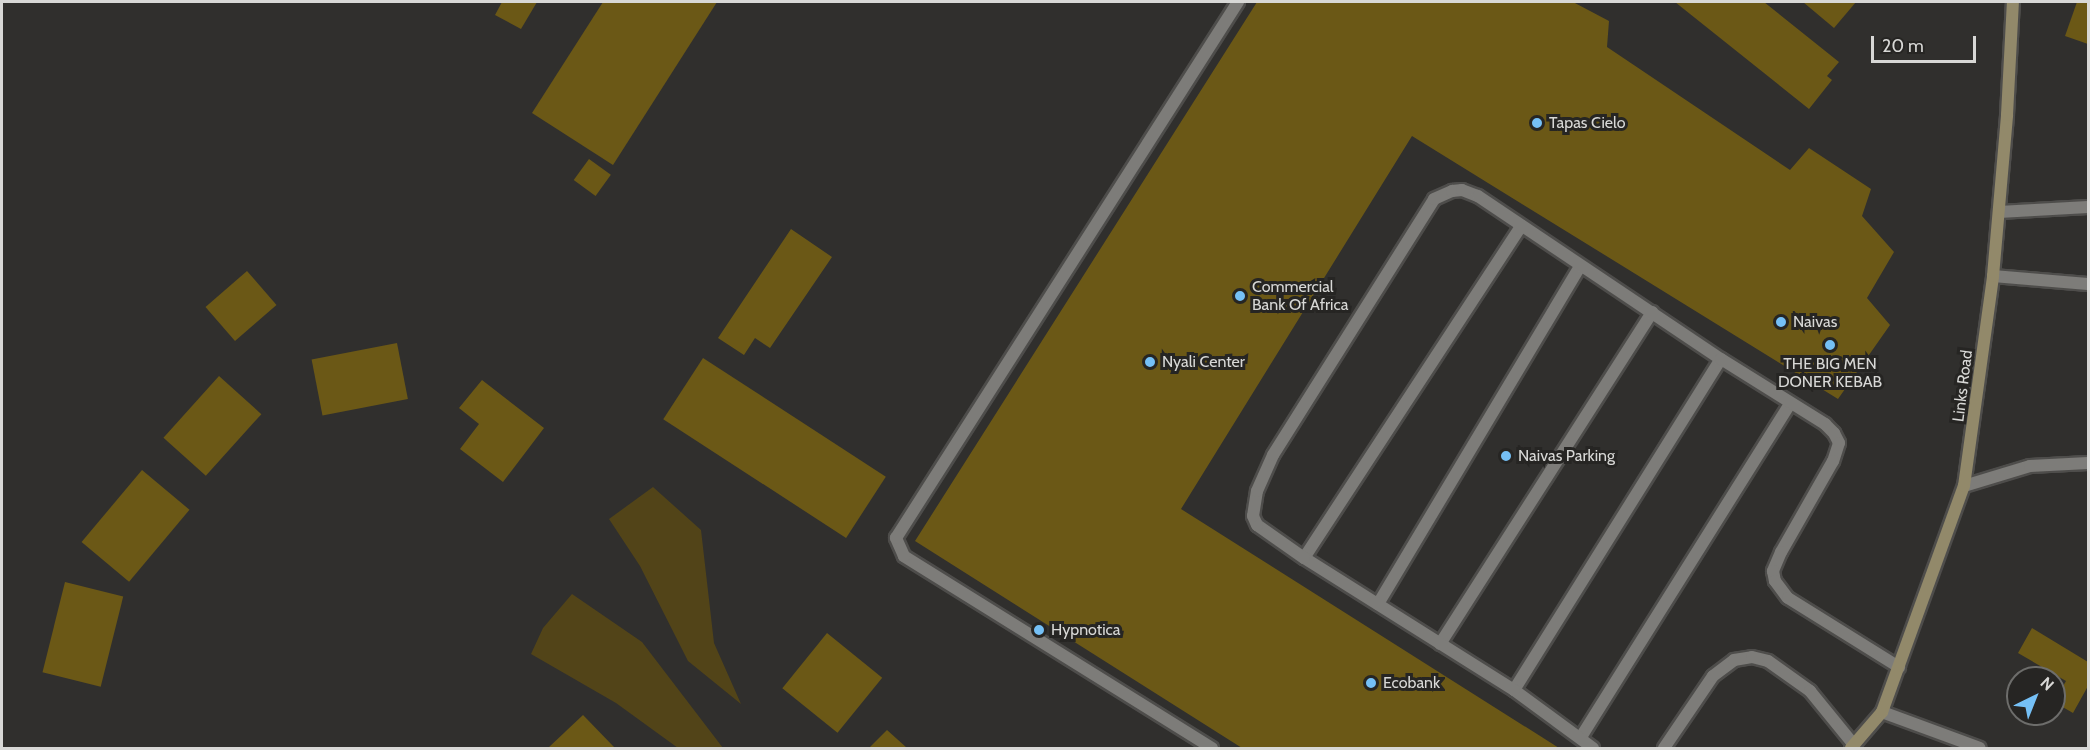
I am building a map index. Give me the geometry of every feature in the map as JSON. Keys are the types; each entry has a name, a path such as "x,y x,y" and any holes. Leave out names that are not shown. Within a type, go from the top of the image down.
{"main road":[{"name":"Links Road","path":"1853,747 1882,712 1964,486 1994,276 2013,2"}],"street":[{"path":"1212,748 904,556 896,538 1238,2"},
{"path":"1593,748 1514,690 1304,558 1257,525 1253,516 1257,491 1274,455 1434,199 1442,194 1462,190 1478,196 1721,359 1825,424 1839,443 1833,461 1780,552 1773,571 1775,581 1788,598 1899,667"},
{"path":"1998,212 2088,207"},
{"path":"1304,558 1521,226"},
{"path":"1378,604 1580,266"},
{"path":"1994,276 2088,284"},
{"path":"1440,644 1652,312"},
{"path":"1514,690 1721,359"},
{"path":"1581,737 1790,404"},
{"path":"1964,486 2030,466 2088,463"},
{"path":"1664,748 1713,676 1734,660 1752,657 1768,661 1810,692 1853,747"},
{"path":"1882,712 1980,748"}],"shaded area":[{"path":"653,487 701,530 714,643 741,704 688,661 640,566 609,519"},
{"path":"572,594 642,642 723,748 678,748 616,703 531,654 543,628"}],"building":[{"path":"502,2 537,2 521,29 495,15"},
{"path":"603,2 717,2 613,165 532,113"},
{"name":"Nyali Center","path":"1257,2 1573,2 1609,21 1607,47 1790,170 1809,148 1871,189 1862,216 1894,252 1867,298 1890,325 1838,399 1412,136 1181,509 1559,748 1242,748 915,541"},
{"path":"1675,2 1764,2 1839,62 1827,76 1832,80 1809,109"},
{"path":"1803,2 1856,2 1834,28"},
{"path":"2077,2 2088,2 2088,44 2065,36"},
{"path":"589,159 611,175 596,196 574,180"},
{"path":"791,229 832,257 770,348 755,338 744,355 718,338"},
{"path":"247,271 277,305 235,341 205,307"},
{"path":"397,343 408,399 322,416 312,360"},
{"path":"703,358 886,477 846,538 663,419"},
{"path":"219,376 261,414 206,476 163,438"},
{"path":"482,380 544,428 503,482 460,449 479,424 459,408"},
{"path":"142,470 189,510 129,582 82,542"},
{"path":"65,582 123,597 101,687 43,672"},
{"path":"2032,628 2088,662 2088,686 2073,713 2066,709 2066,666 2040,666 2018,653"},
{"path":"827,633 882,678 837,733 782,688"},
{"path":"583,715 615,748 548,748"},
{"path":"887,730 907,748 869,748"}],"place":[{"name":"Tapas Cielo","path":"1537,123"},
{"name":"Commercial Bank Of Africa","path":"1240,296"},
{"name":"Naivas","path":"1781,322"},
{"name":"THE BIG MEN DONER KEBAB","path":"1830,345"},
{"name":"Nyali Center","path":"1150,362"},
{"name":"Naivas Parking","path":"1506,456"},
{"name":"Hypnotica","path":"1039,630"},
{"name":"Ecobank","path":"1371,683"}]}
